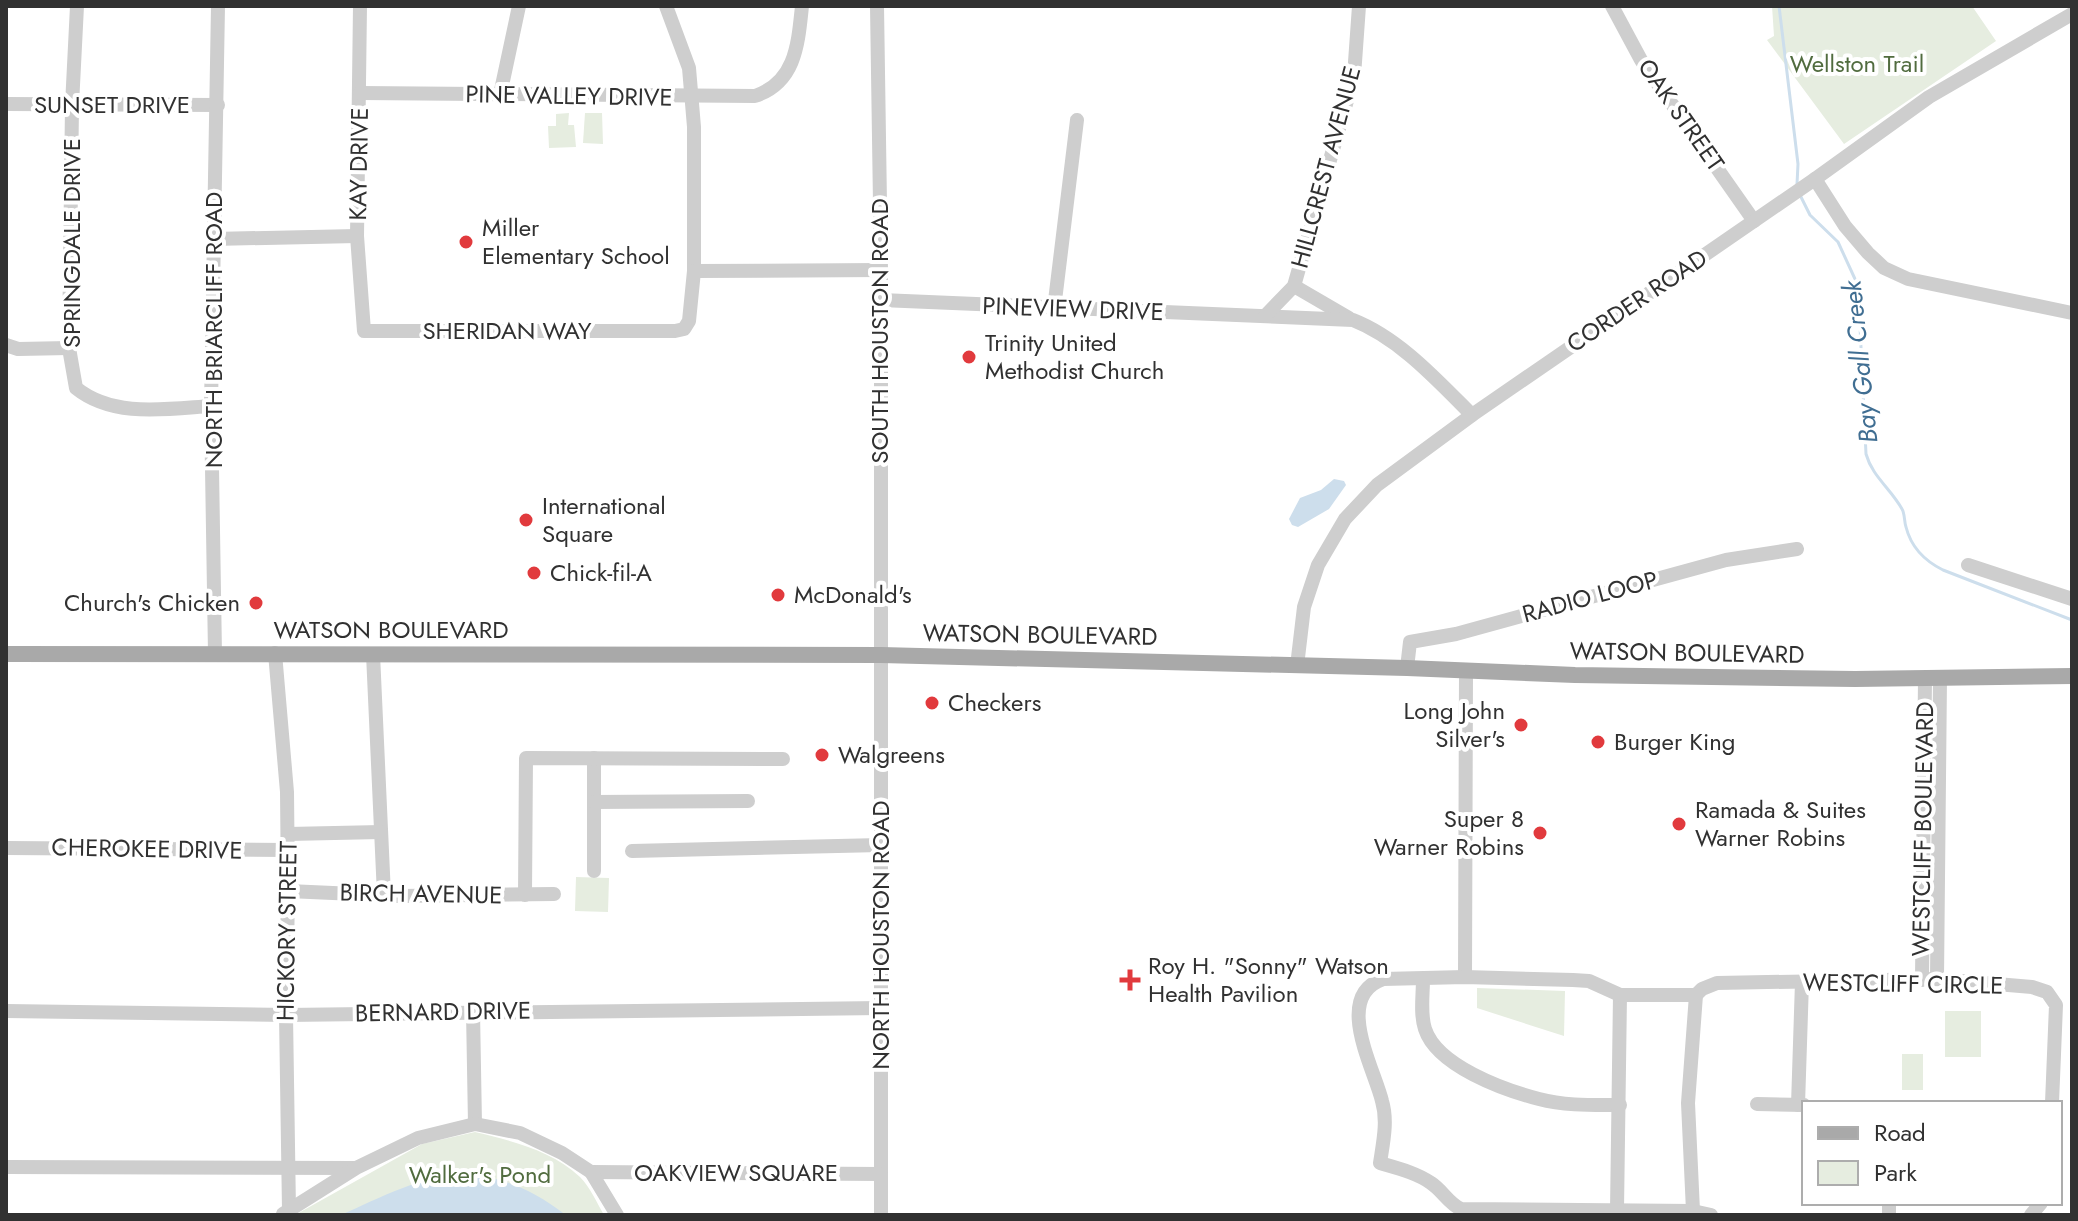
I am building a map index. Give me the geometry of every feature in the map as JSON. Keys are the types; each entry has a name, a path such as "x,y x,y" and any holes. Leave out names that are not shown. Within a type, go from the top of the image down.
{"main road":[{"name":"WATSON BOULEVARD","path":"6,654 881,655 1611,676 2072,676"}],"street":[{"name":"SPRINGDALE DRIVE","path":"77,6 72,105 69,348 76,388 90,399 140,410 211,406"},
{"name":"NORTH BRIARCLIFF ROAD","path":"215,654 211,406 218,6"},
{"path":"360,6 360,93"},
{"path":"500,95 519,6"},
{"name":"SHERIDAN WAY","path":"357,236 364,331 684,329 689,321 694,271 692,97 689,68 666,6"},
{"name":"PINE VALLEY DRIVE","path":"360,93 755,96 781,83 788,71 798,38 802,6"},
{"name":"SOUTH HOUSTON ROAD","path":"877,6 881,655"},
{"name":"HILLCREST AVENUE","path":"1265,316 1294,286 1354,76 1359,6"},
{"name":"OAK STREET","path":"1612,6 1641,60 1754,221"},
{"name":"CORDER ROAD","path":"1297,666 1304,607 1324,553 1345,519 1377,485 1472,415 1929,97 2072,14"},
{"name":"KAY DRIVE","path":"357,236 360,93"},
{"name":"SUNSET DRIVE","path":"6,104 218,105"},
{"path":"1054,309 1077,120"},
{"path":"1815,179 1845,226 1884,268 1908,279 2072,313"},
{"path":"213,239 357,236"},
{"path":"694,271 881,270"},
{"path":"1294,286 1371,327 1405,352 1472,415"},
{"name":"PINEVIEW DRIVE","path":"881,300 1353,320"},
{"path":"6,345 18,349 69,348"},
{"name":"RADIO LOOP","path":"1407,668 1410,642 1456,634 1726,560 1797,549"},
{"path":"1968,565 2072,599"},
{"name":"HICKORY STREET","path":"275,653 288,834 288,1167 285,1212"},
{"path":"373,654 384,895"},
{"name":"NORTH HOUSTON ROAD","path":"881,655 881,1215"},
{"path":"1465,977 1466,671"},
{"name":"WESTCLIFF BOULEVARD","path":"1932,678 1937,979"},
{"name":"WESTCLIFF BOULEVARD","path":"1922,980 1932,678"},
{"path":"525,895 526,758 783,759"},
{"path":"594,758 594,871"},
{"path":"594,802 748,801"},
{"path":"288,834 381,832"},
{"path":"632,851 881,845"},
{"name":"CHEROKEE DRIVE","path":"6,848 287,850"},
{"name":"BIRCH AVENUE","path":"288,891 384,895 554,894"},
{"path":"1617,1210 1620,995 1589,981 1465,977 1383,979 1371,983 1362,1001 1360,1040 1382,1101 1385,1119 1380,1163 1430,1182 1454,1206 1475,1212 1617,1210 1693,1211 1711,1215"},
{"path":"1423,979 1425,1028 1432,1042 1459,1066 1539,1099 1582,1105 1620,1105"},
{"name":"WESTCLIFF CIRCLE","path":"1620,995 1696,995 1711,984 1937,979 2032,987 2052,997 2056,1015 2052,1101"},
{"path":"1757,1104 1801,1105 1802,982"},
{"path":"1693,1211 1688,1103 1696,995"},
{"name":"BERNARD DRIVE","path":"6,1011 286,1015 881,1008"},
{"path":"473,1011 475,1124"},
{"path":"285,1212 356,1168 418,1138 475,1124 520,1133 562,1153 591,1172 617,1215"},
{"path":"6,1167 356,1168"},
{"name":"OAKVIEW SQUARE","path":"591,1172 881,1174"}],"green space":[{"name":"Wellston Trail","path":"1772,6 1972,6 1996,41 1844,144 1767,40 1774,36"},
{"path":"569,113 568,125 574,125 576,147 549,148 548,126 556,126 556,114"},
{"path":"585,113 602,113 603,144 583,143"},
{"path":"576,877 609,878 608,912 575,911"},
{"path":"1477,988 1565,991 1564,1036 1477,1008"},
{"path":"1945,1011 1981,1011 1981,1057 1945,1057"},
{"path":"1902,1054 1923,1054 1923,1090 1902,1090"},
{"name":"Walker's Pond","path":"475,1132 517,1143 557,1160 584,1181 604,1215 295,1215 422,1144"}],"water":[{"path":"1334,479 1344,481 1346,485 1329,509 1298,527 1292,525 1289,519 1300,498 1321,490"},
{"path":"465,1173 518,1186 566,1215 341,1215 417,1183"}],"waterway":[{"name":"Bay Gall Creek","path":"1779,6 1798,164 1797,184"},
{"name":"Bay Gall Creek","path":"1800,195 1810,215 1838,242 1855,279 1866,454 1902,509 1908,534 1915,547 1943,570 2072,620"}],"place":[{"name":"Miller Elementary School","path":"466,242"},
{"name":"Trinity United Methodist Church","path":"969,357"},
{"name":"International Square","path":"526,520"},
{"name":"Chick-fil-A","path":"534,573"},
{"name":"McDonald's","path":"778,595"},
{"name":"Church's Chicken","path":"256,603"},
{"name":"Checkers","path":"932,703"},
{"name":"Long John Silver's","path":"1521,725"},
{"name":"Burger King","path":"1598,742"},
{"name":"Walgreens","path":"822,755"},
{"name":"Ramada & Suites Warner Robins","path":"1679,824"},
{"name":"Super 8 Warner Robins","path":"1540,833"},
{"name":"Roy H. \"Sonny\" Watson Health Pavilion","path":"1130,980"}]}
